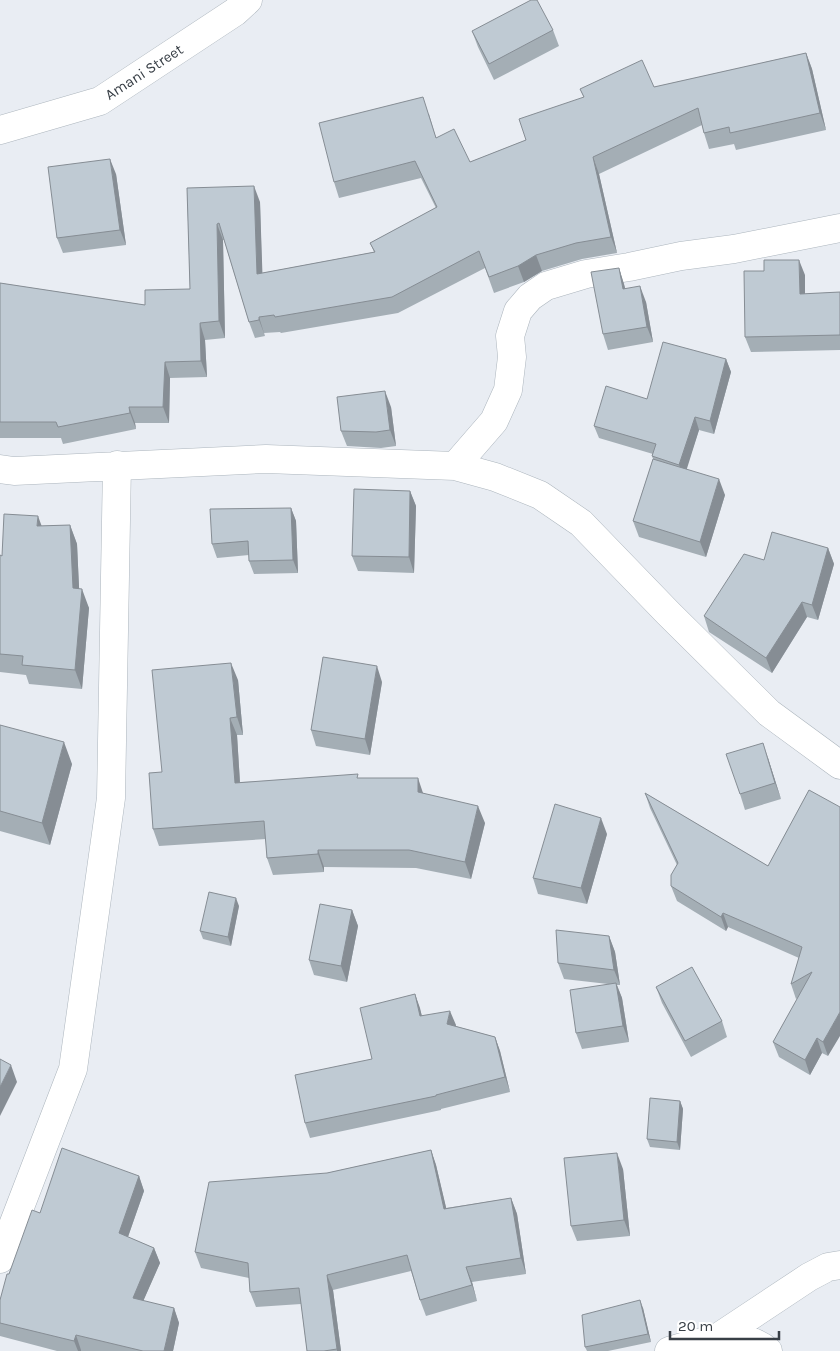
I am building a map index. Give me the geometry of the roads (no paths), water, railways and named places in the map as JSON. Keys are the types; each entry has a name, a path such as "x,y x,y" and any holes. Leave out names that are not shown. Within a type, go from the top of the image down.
{"street":[{"name":"Amani Street","path":"0,130 100,100 234,12 248,0"},
{"path":"456,466 494,421 508,390 512,357 510,336 518,311 530,297 546,286 586,274 629,268 681,256 734,249 840,228"},
{"path":"0,468 14,471 266,459 456,466 495,476 540,495 581,523 769,713 840,765"},
{"path":"0,1259 73,1069 111,798 117,466"},
{"path":"714,1340 809,1277 828,1267 840,1265"},
{"path":"669,1351 698,1342 739,1338 768,1351"}]}
